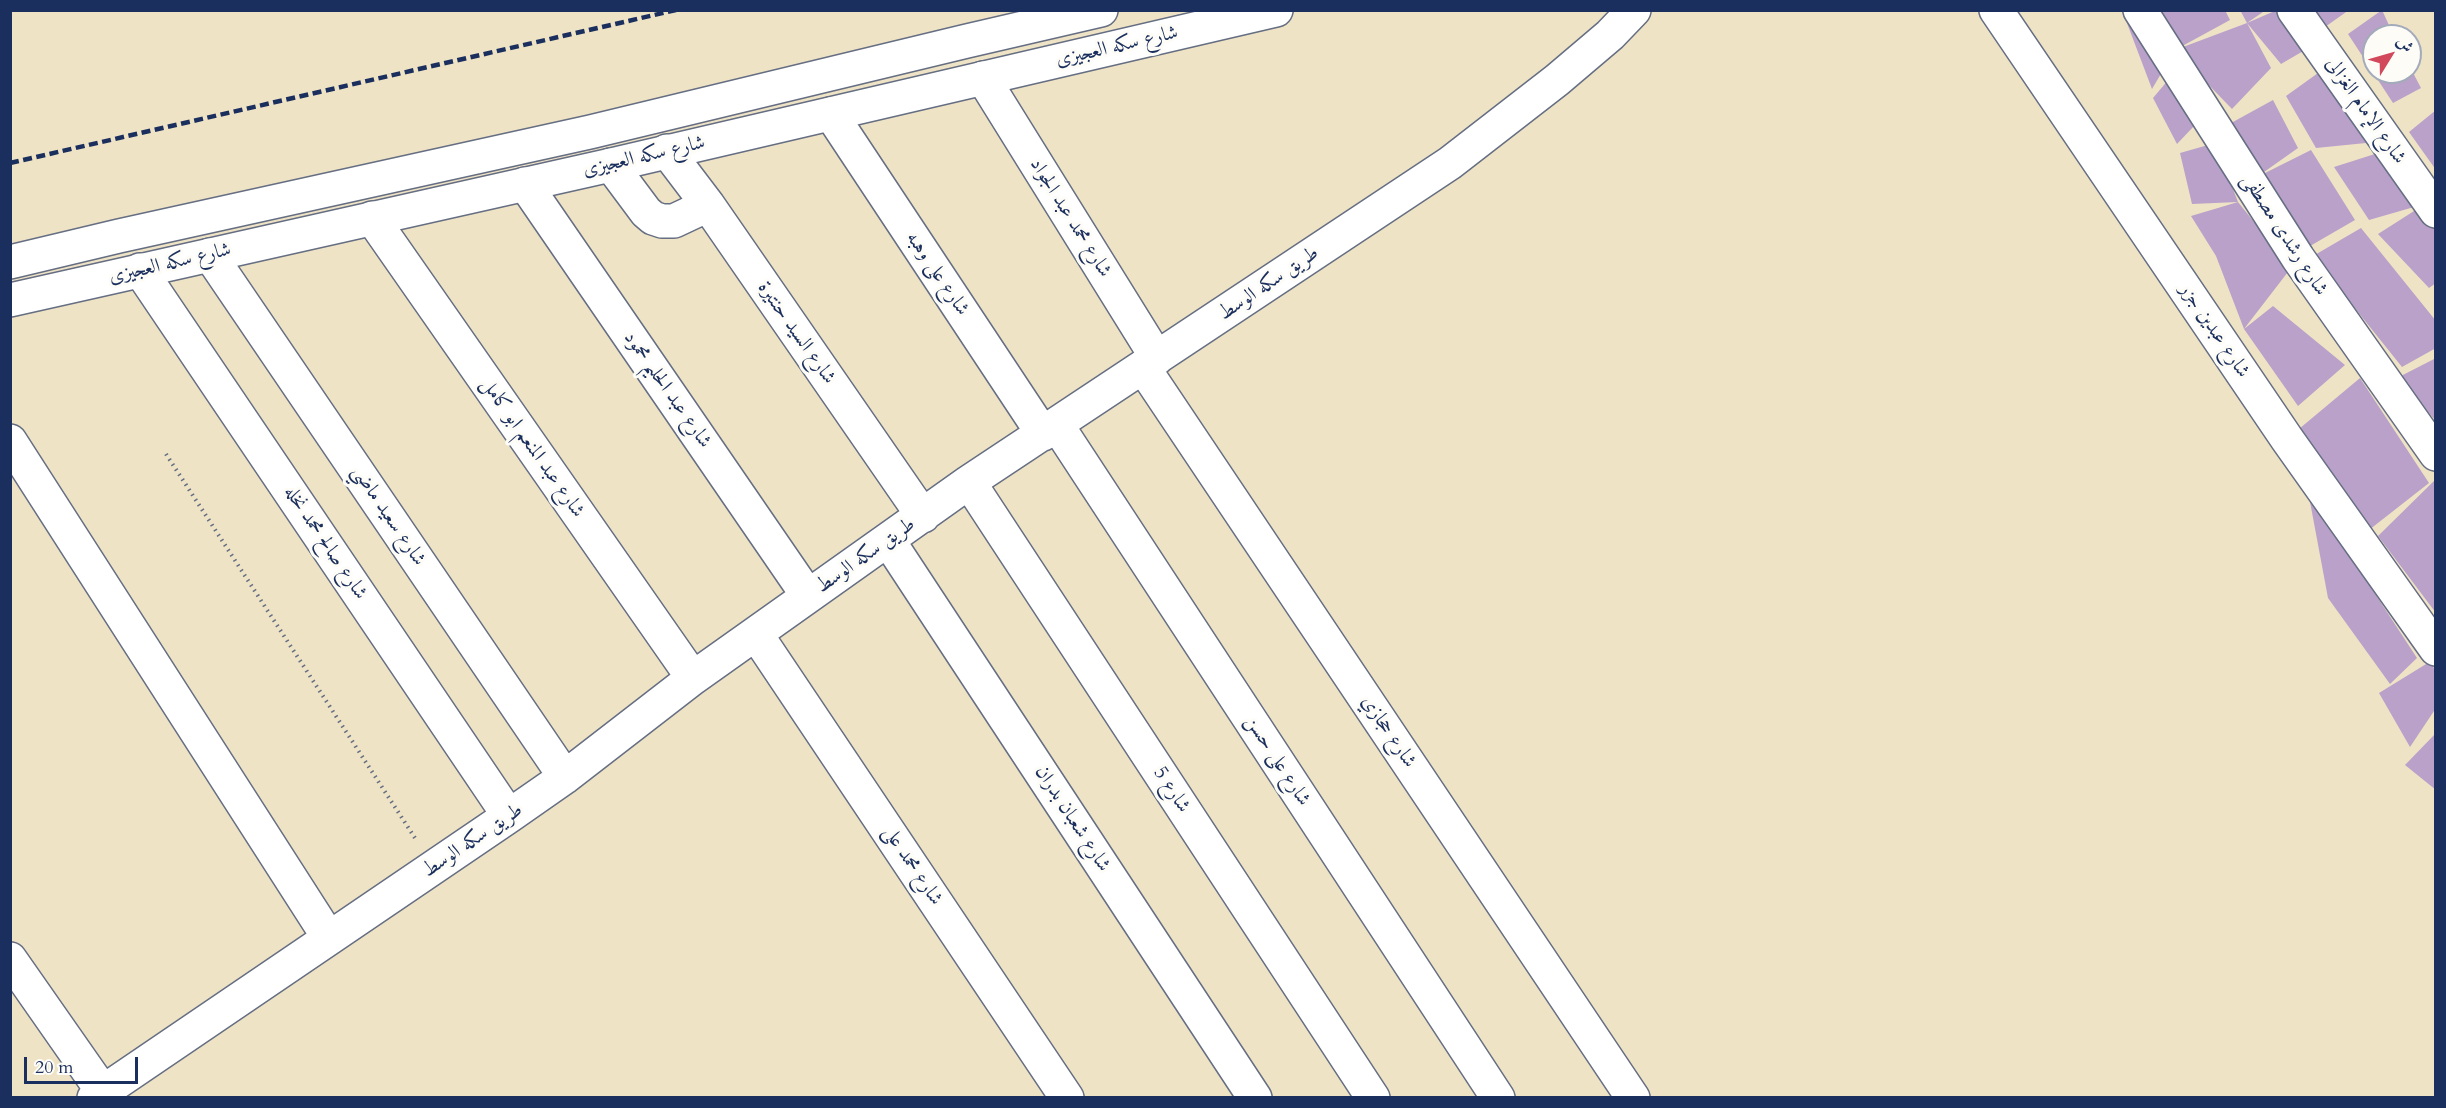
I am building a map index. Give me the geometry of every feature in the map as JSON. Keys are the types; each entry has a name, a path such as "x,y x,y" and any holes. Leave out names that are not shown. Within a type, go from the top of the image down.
{"street":[{"name":"شارع سكه العجيزى","path":"10,262 590,132 1101,10"},
{"name":"شارع سكه العجيزى","path":"10,300 667,152 1276,10"},
{"name":"طريق سكه الوسط","path":"99,1095 565,777 693,678 969,482 1450,163 1557,80 1610,35 1634,10"},
{"name":"شارع عبدين جزر","path":"1996,10 2287,439 2436,650"},
{"name":"شارع رشدى مصطفى","path":"2140,10 2298,258 2436,454"},
{"name":"شارع الإمام الغزالى","path":"2294,10 2436,210"},
{"name":"شارع محمد عبد الجواد","path":"983,78 1150,363"},
{"name":"شارع على وهبه","path":"831,114 1050,429"},
{"name":"شارع السيد حنتيرة","path":"667,152 708,205 923,516"},
{"path":"610,165 653,218 674,221 708,205"},
{"name":"شارع عبد الحليم محمود","path":"525,184 808,596"},
{"name":"شارع عبد المنعم ابو كامل","path":"372,218 693,678"},
{"name":"شارع سعيد ماضي","path":"210,255 565,777"},
{"name":"شارع صالح محمد نخله","path":"140,270 509,816"},
{"name":"شارع حجازي","path":"1150,363 1633,1098"},
{"name":"شارع على حسن","path":"1050,429 1498,1098"},
{"path":"10,441 329,938"},
{"name":"شارع 5","path":"969,482 1373,1098"},
{"name":"شارع شعبان بدران","path":"888,540 1255,1098"},
{"name":"شارع محمد على","path":"756,633 1067,1098"},
{"path":"10,959 99,1095"}],"path":[{"path":"166,454 434,868"}],"building":[{"path":"2122,10 2156,10 2174,47 2160,10 2225,10 2230,20 2175,50 2152,89"},
{"path":"2240,10 2266,10 2247,23"},
{"path":"2277,10 2292,10 2305,50 2281,64 2247,23"},
{"path":"2313,10 2349,10 2325,27"},
{"path":"2382,10 2388,24 2362,24"},
{"path":"2247,23 2271,68 2232,109 2175,50"},
{"path":"2362,24 2362,55 2348,34"},
{"path":"2185,60 2212,107 2177,144 2153,98"},
{"path":"2325,68 2366,143 2316,148 2286,96"},
{"path":"2381,84 2419,84 2421,88 2393,103"},
{"path":"2273,100 2298,148 2257,177 2311,150 2355,220 2298,253 2222,128"},
{"path":"2436,110 2436,170 2409,132"},
{"path":"2215,143 2238,202 2192,204 2180,153"},
{"path":"2378,153 2414,207 2369,220 2334,167"},
{"path":"2238,202 2291,268 2244,329 2216,256 2191,216"},
{"path":"2425,204 2436,229 2436,283 2429,288 2378,234"},
{"path":"2361,228 2436,321 2436,348 2402,367 2313,256"},
{"path":"2273,306 2345,365 2298,406 2244,329"},
{"path":"2436,358 2436,421 2397,378"},
{"path":"2360,378 2429,483 2369,530 2287,439"},
{"path":"2436,479 2436,613 2378,536"},
{"path":"2308,491 2417,658 2390,684 2328,598"},
{"path":"2431,661 2436,674 2436,708 2410,747 2379,693"},
{"path":"2436,733 2436,790 2405,765"}],"railway":[{"path":"10,163 676,10"}]}
